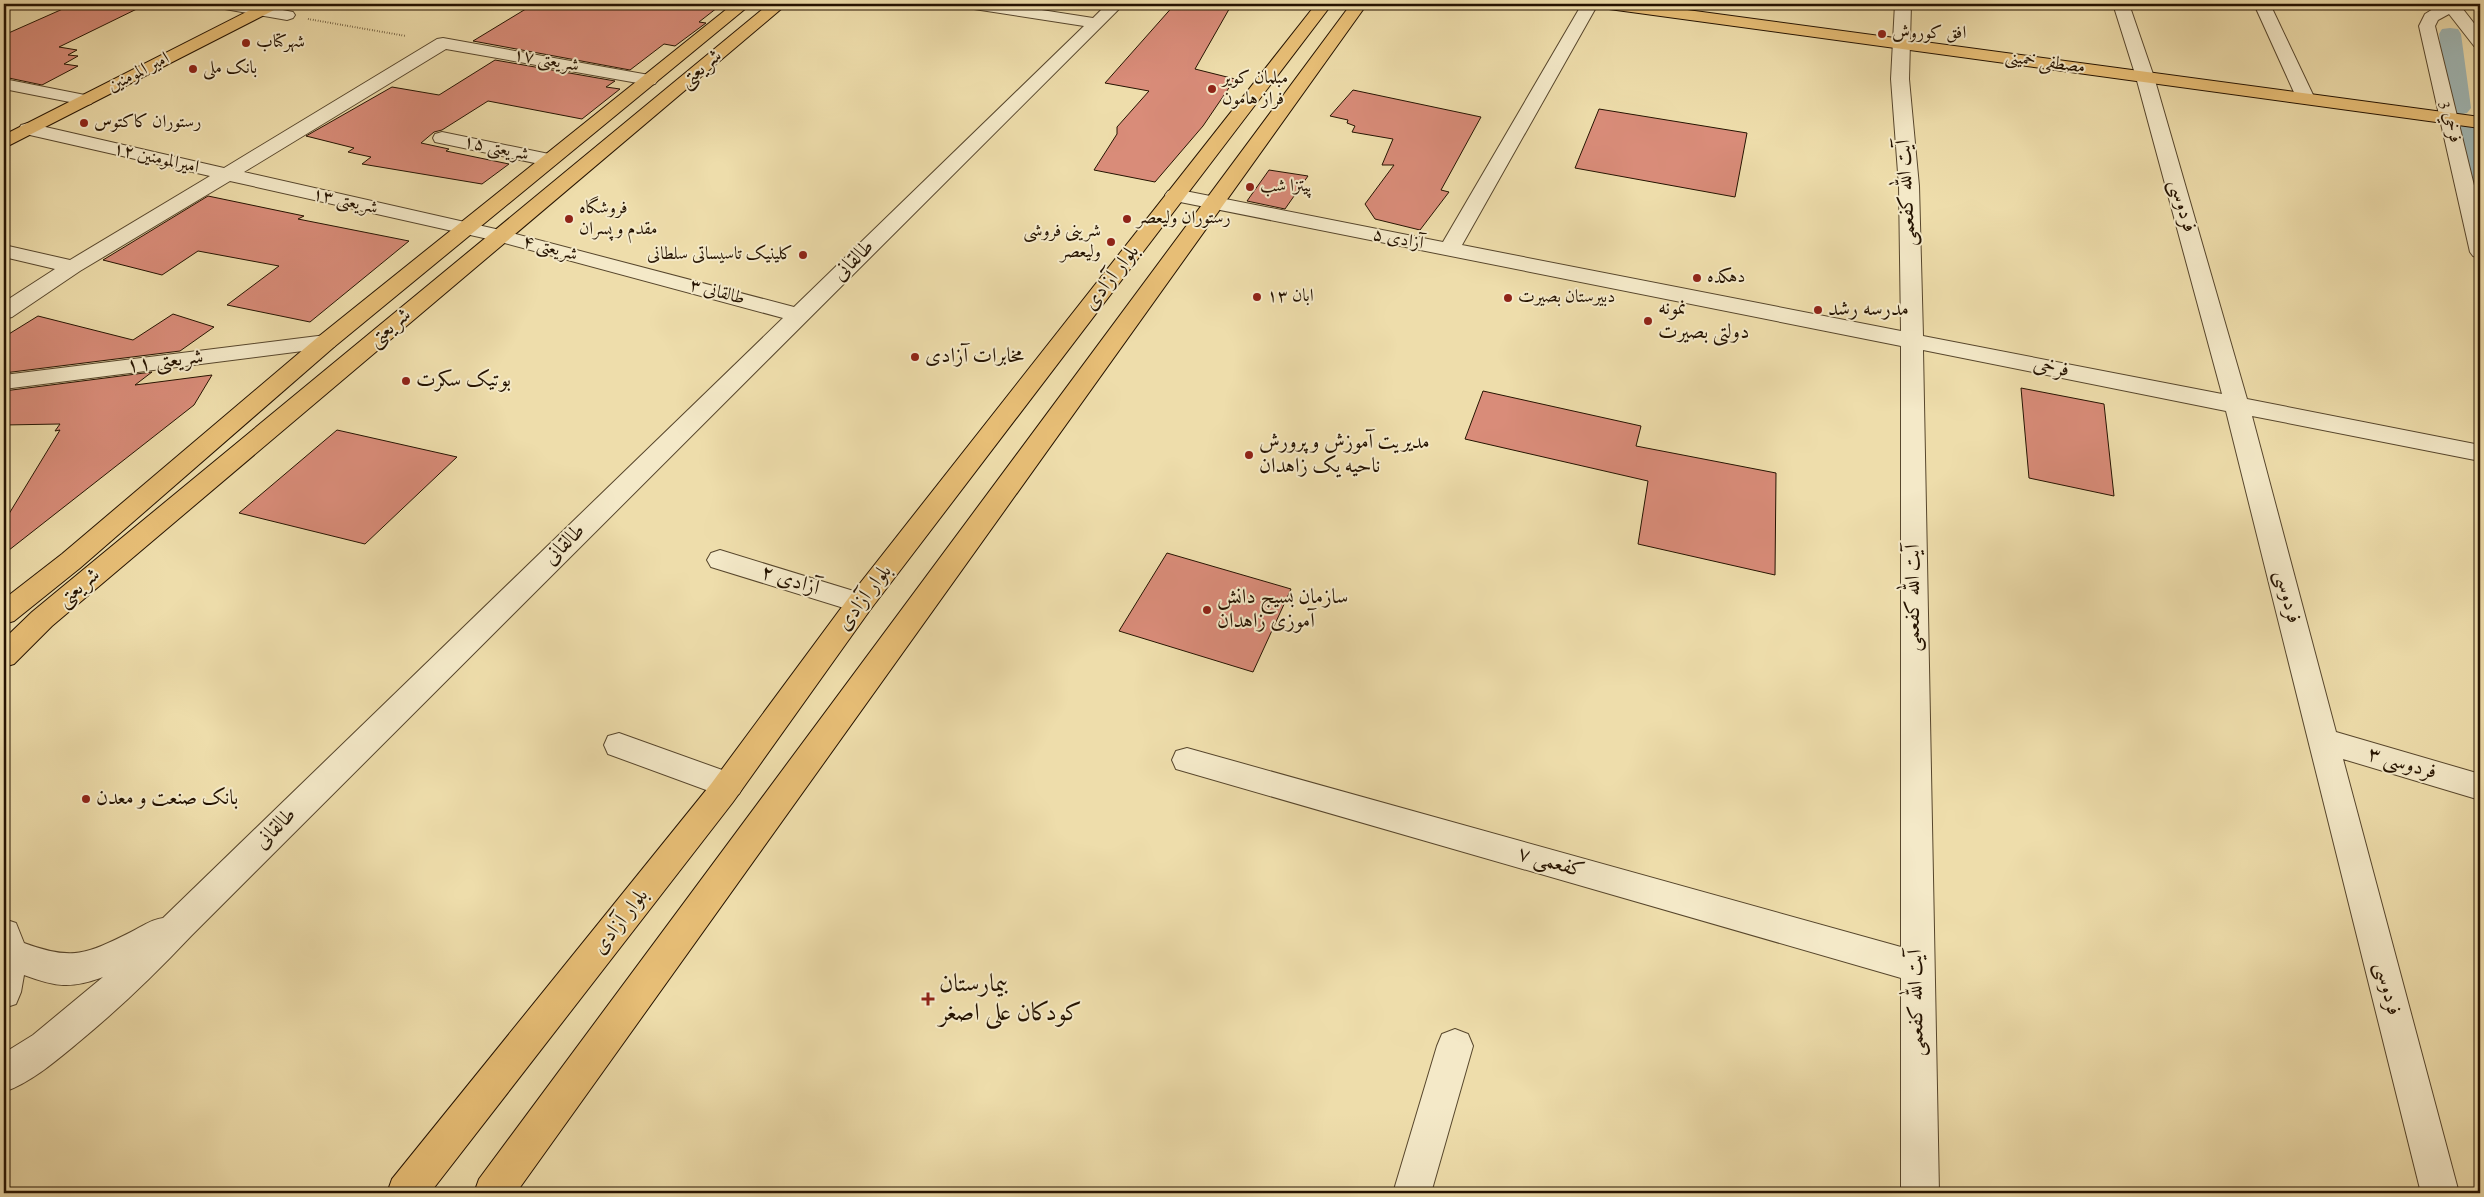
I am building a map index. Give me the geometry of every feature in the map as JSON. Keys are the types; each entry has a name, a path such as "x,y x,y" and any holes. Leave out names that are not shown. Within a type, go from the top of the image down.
{"main road":[{"name":"شریعتی","path":"4,614 71,561 326,342 743,4"},
{"name":"شریعتی","path":"4,656 42,620 778,4"},
{"name":"بلوار آزادی","path":"406,1193 728,785 860,603 1324,4"},
{"name":"بلوار آزادی","path":"493,1193 1212,203 1359,4"},
{"name":"مصطفی خمینی","path":"1609,4 2480,123"},
{"name":"امیر المومنین","path":"4,142 267,7"},
{"path":"4,614 42,620"}],"street":[{"path":"226,4 267,7 287,15"},
{"path":"974,4 1096,23"},
{"name":"طالقانی","path":"4,1074 46,1048 136,970 1116,4"},
{"path":"1449,250 1590,4"},
{"name":"آیت الله کفعمی","path":"1903,4 1900,79 1909,186 1912,341 1916,967 1920,1193"},
{"name":"فردوسی","path":"2120,4 2146,77 2237,405 2440,1193"},
{"path":"2262,4 2306,99"},
{"path":"2451,5 2477,31"},
{"name":"فرخي 3","path":"2451,5 2431,17 2427,26 2480,252"},
{"path":"4,312 73,267 443,43"},
{"name":"شریعتی ۱۷","path":"443,43 649,80"},
{"path":"4,84 85,100"},
{"name":"امیرالمومنین ۱۲","path":"28,129 225,174"},
{"name":"شریعتی ۱۵","path":"442,138 549,160"},
{"name":"شریعتی ۱۳","path":"225,174 464,229"},
{"name":"آزادی ۵","path":"1175,196 1621,284"},
{"name":"شریعتی ۴","path":"464,229 500,236 634,272"},
{"path":"4,251 73,267"},
{"name":"طالقانی ۳","path":"634,272 799,315"},
{"name":"فرخی","path":"1621,284 2480,452"},
{"name":"شریعتی ۱۱","path":"4,382 326,342"},
{"name":"آزادی ۲","path":"720,560 860,603"},
{"name":"فردوسی ۳","path":"2324,741 2480,787"},
{"path":"619,745 728,785"},
{"name":"کفعمی ۷","path":"1186,760 1916,967"},
{"path":"4,992 8,944 56,970 72,970 127,951 180,925"},
{"path":"1412,1193 1455,1046"}],"path":[{"path":"287,15 443,43"}],"building":[{"path":"74,4 147,4 59,47 77,50 68,55 78,56 64,64 78,66 42,85 4,77 4,35"},
{"path":"534,4 722,4 699,22 706,23 675,46 664,44 630,70 473,41"},
{"path":"1175,4 1232,4 1195,69 1235,79 1203,126 1155,182 1094,170 1117,134 1117,127 1149,91 1105,83"},
{"path":"495,60 615,81 606,87 620,89 582,119 488,101 442,130 434,132 421,143 449,149 446,151 509,164 482,184 362,164 371,157 348,152 354,148 306,136 392,87 439,95"},
{"path":"1353,90 1481,117 1441,190 1449,192 1420,230 1375,219 1365,204 1394,165 1382,165 1393,139 1352,132 1355,126 1347,123 1348,120 1330,116"},
{"path":"1599,109 1747,133 1735,197 1575,168"},
{"path":"1269,170 1308,176 1285,209 1247,201"},
{"path":"208,196 304,216 298,219 409,241 310,322 227,305 279,266 198,251 162,275 103,260"},
{"path":"173,314 214,327 180,351 4,373 4,337 38,316 133,340"},
{"path":"152,372 135,385 212,375 194,405 4,554 4,522 60,430 55,431 60,424 4,425 4,391"},
{"path":"2021,388 2104,404 2114,496 2029,478"},
{"path":"1483,391 1641,426 1636,446 1776,473 1775,575 1638,544 1648,481 1465,439"},
{"path":"337,430 457,457 365,544 239,513"},
{"name":"سازمان بسیج دانش آموزی زاهدان","path":"1167,553 1291,589 1253,672 1119,631"}],"waterway":[{"path":"2450,34 2459,108"},
{"path":"2466,128 2470,168 2480,199"}],"place":[{"name":"افق کوروش","path":"1882,34"},
{"name":"شهرکتاب","path":"246,43"},
{"name":"بانک ملی","path":"193,69"},
{"name":"مبلمان کویر فراز هامون","path":"1212,89"},
{"name":"رستوران کاکتوس","path":"84,123"},
{"name":"پیتزا شب","path":"1250,187"},
{"name":"فروشگاه مقدم و پسران","path":"569,219"},
{"name":"رستوران ولیعصر","path":"1127,219"},
{"name":"شرینی فروشی ولیعصر","path":"1111,242"},
{"name":"کلینیک تاسیساتی سلطانی","path":"803,255"},
{"name":"دهکده","path":"1697,278"},
{"name":"۱۳ ابان","path":"1257,297"},
{"name":"دبیرستان بصیرت","path":"1508,298"},
{"name":"مدرسه رشد","path":"1818,310"},
{"name":"نمونه دولتی بصیرت","path":"1648,321"},
{"name":"مخابرات آزادی","path":"915,357"},
{"name":"بوتیک سکرت","path":"406,381"},
{"name":"مدیریت آموزش و پرورش ناحیه یک زاهدان","path":"1249,455"},
{"name":"سازمان بسیج دانش آموزی زاهدان","path":"1207,610"},
{"name":"بانک صنعت و معدن","path":"86,799"},
{"name":"بیمارستان کودکان علی اصغر","path":"928,999"}]}
